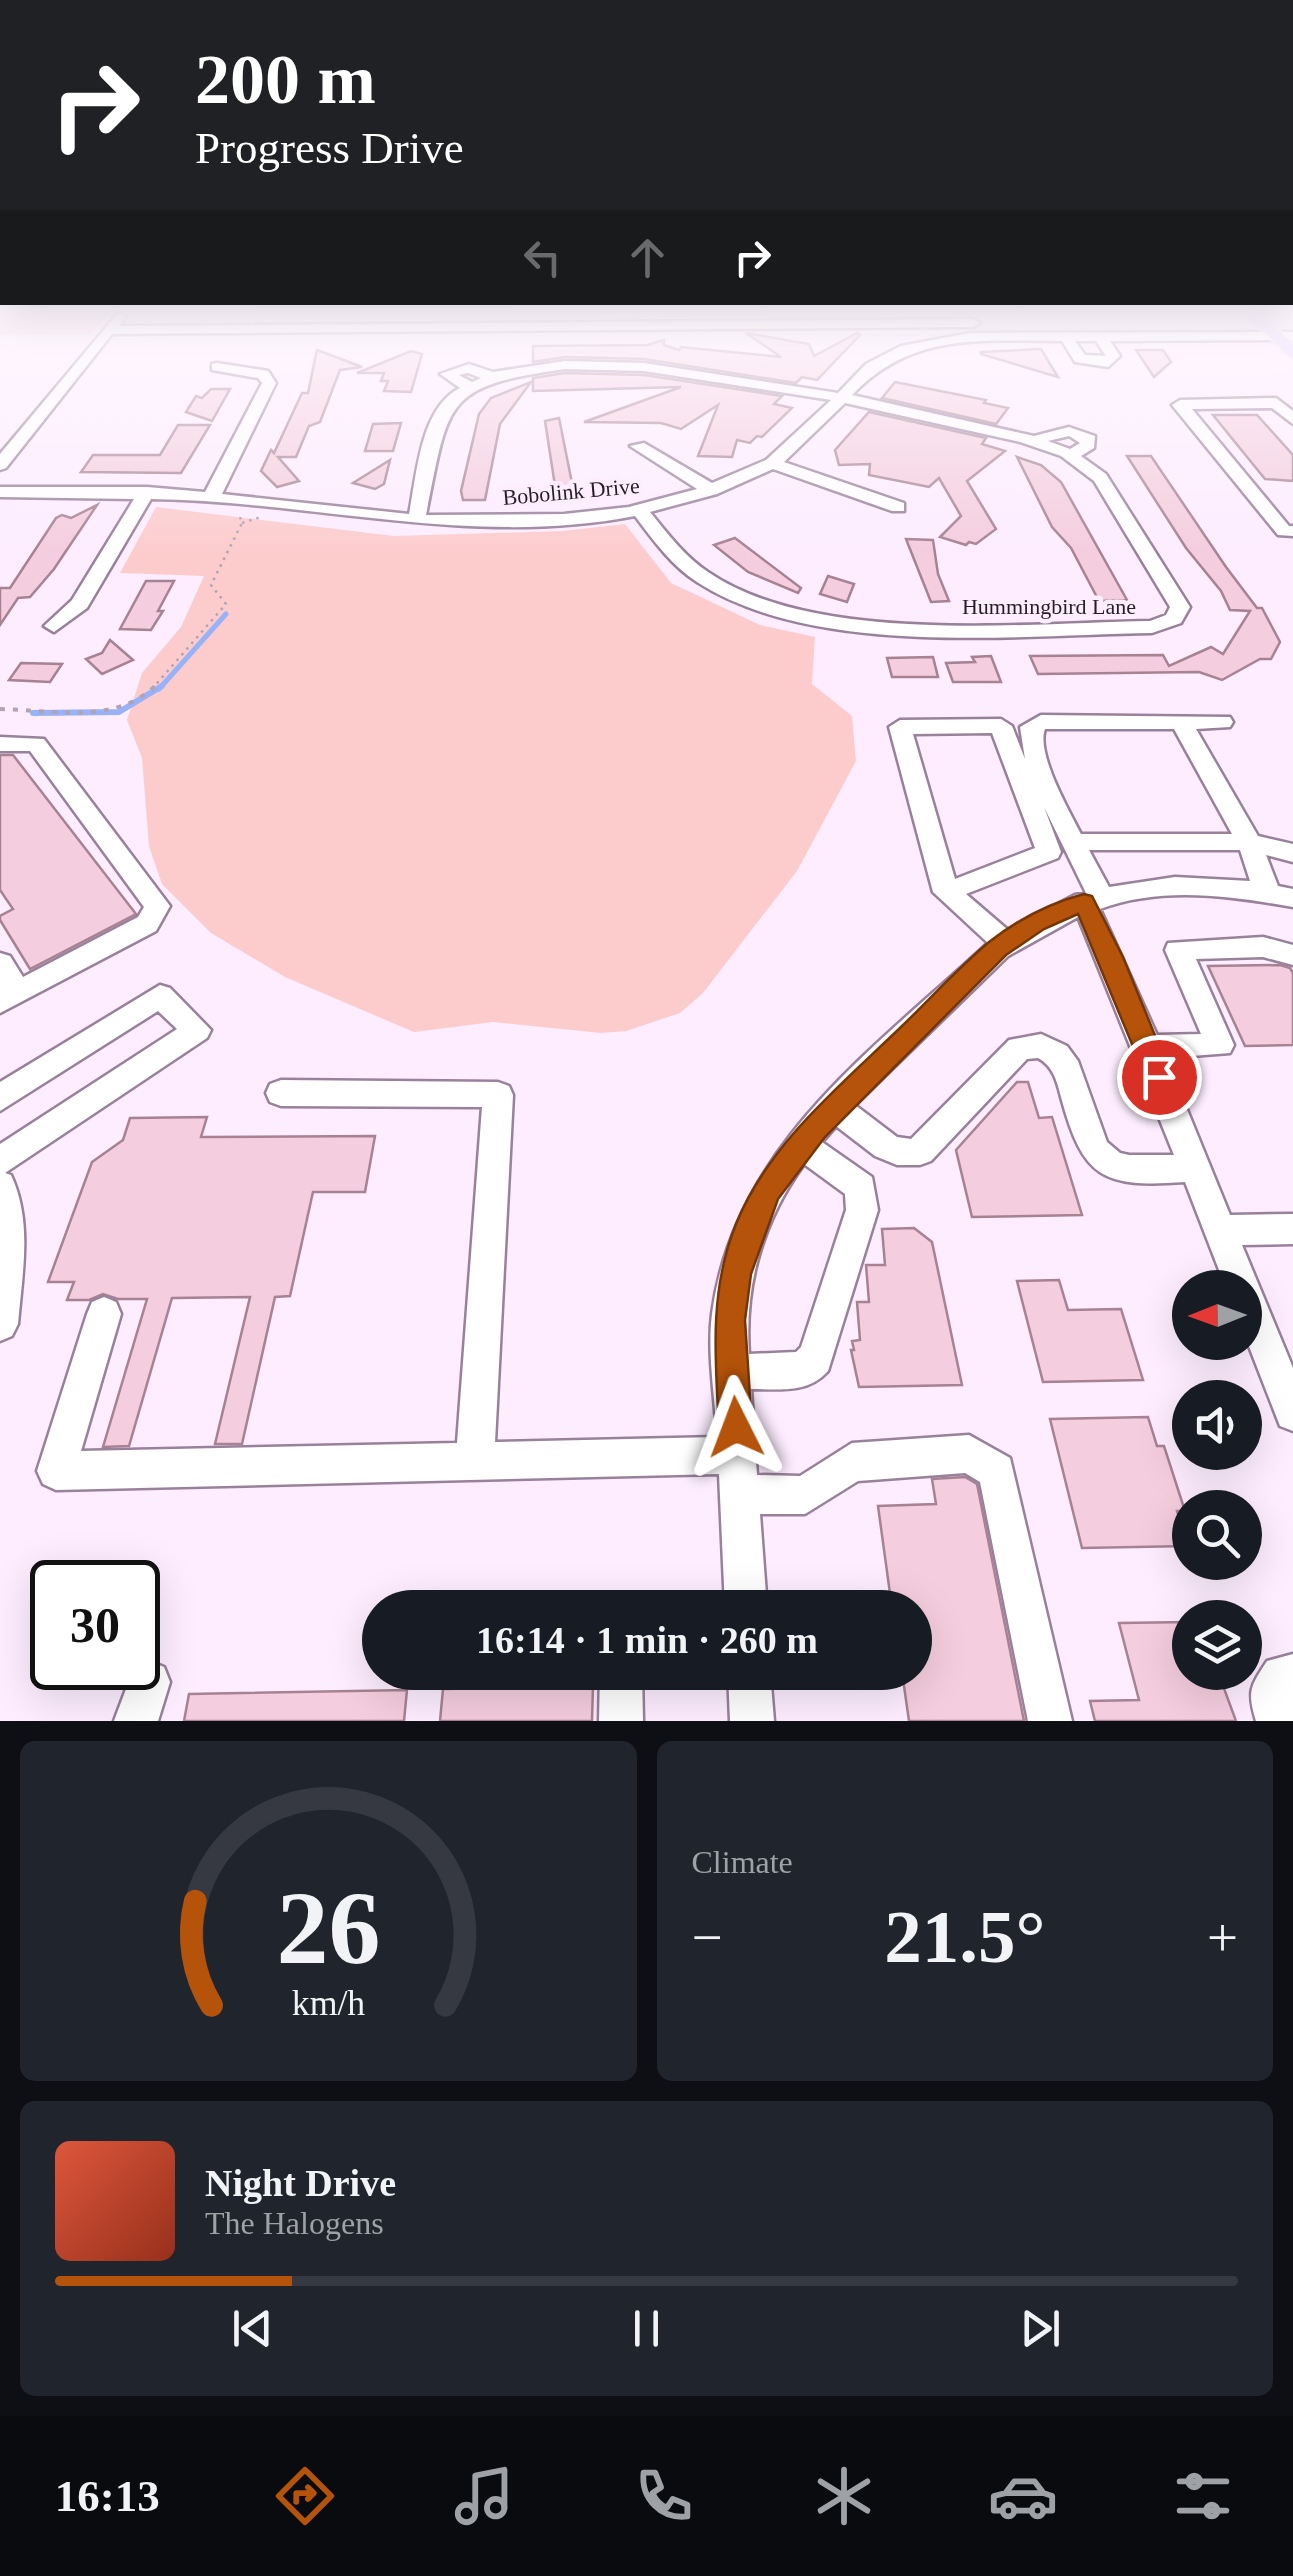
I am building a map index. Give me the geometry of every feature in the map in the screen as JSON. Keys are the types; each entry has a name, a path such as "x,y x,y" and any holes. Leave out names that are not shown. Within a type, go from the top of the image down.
{"street":[{"path":"0,464 57,393"},
{"path":"211,498 264,393"},
{"path":"416,520 443,412 460,393"},
{"name":"Hummingbird Lane","path":"639,510 671,549 716,586 762,606 831,624 879,630 1152,628 1174,618 1180,607 1178,601 1140,539 1100,478 1070,455 1035,441 804,393"},
{"name":"Bobolink Drive","path":"0,492 147,492 416,520 564,519 639,510 711,490 772,463 846,393"},
{"path":"1293,419 1276,403 1180,405 1284,531 1293,530"},
{"path":"638,446 711,490"},
{"path":"772,463 898,507"},
{"path":"54,626 80,604 147,492"},
{"path":"1222,722 1062,720 1031,727 1039,761 1074,842 1111,957 1236,1270"},
{"path":"1181,722 1280,895"},
{"path":"946,892 1049,852 1001,726 900,727 946,892 1006,943"},
{"path":"0,744 36,744 157,906 147,924 9,996 0,963"},
{"path":"1074,842 1249,842 1293,853"},
{"path":"745,1590 730,1320 740,1258 768,1190 836,1107 1006,943 1036,923 1092,900 1164,885 1280,895"},
{"path":"1147,1047 1220,1044 1178,950 1263,947 1293,955"},
{"path":"0,1098 160,996 197,1030 0,1161"},
{"path":"836,1107 890,1150 905,1156 920,1151 1019,1048 1034,1044 1050,1049 1063,1060 1094,1147 1104,1161 1121,1168 1195,1168"},
{"path":"281,1093 498,1095 475,1461"},
{"path":"732,1372 804,1370 815,1358 862,1210 861,1187 802,1146"},
{"path":"0,1184 9,1230 0,1324"},
{"path":"1220,1230 1293,1229"},
{"path":"104,1314 56,1471 737,1455"},
{"path":"1262,1335 1293,1413"},
{"path":"739,1494 805,1496 852,1462 969,1454 997,1472 1050,1721"},
{"path":"1278,1721 1270,1695 1282,1676 1293,1675"},
{"path":"621,1690 622,1721"},
{"path":"750,1690 752,1721"}],"path":[{"path":"0,709 126,708 187,652 226,604 211,584 242,523 240,514"},
{"path":"242,523 263,517"}],"shaded area":[{"path":"156,507 394,536 563,531 625,524 671,583 760,625 815,637 812,684 852,716 856,761 797,871 703,993 680,1013 626,1031 601,1033 493,1022 414,1032 285,977 211,933 162,884 149,846 142,758 127,720 142,673 181,627 204,576 120,573"}],"building":[{"path":"207,393 228,393 212,421 186,412 196,396 202,398"},
{"path":"302,393 331,393 320,422 309,426 296,457 278,457 299,481 277,487 261,471 271,450 274,453"},
{"path":"523,393 500,424 485,500 463,500 461,491 479,414 491,398"},
{"path":"664,393 764,393 782,396 774,404 792,408 762,437 757,436 750,443 737,440 732,457 698,456 718,405 681,429 661,423 584,422"},
{"path":"886,393 952,393 1008,408 996,424 882,398"},
{"path":"869,412 986,438 982,444 1005,451 967,481 996,529 976,544 940,537 961,516 939,478 929,487 869,475 870,464 839,465 835,450"},
{"path":"1213,415 1257,415 1293,455 1293,481 1265,479"},
{"path":"559,418 575,498 557,499 545,421"},
{"path":"401,423 393,451 365,451 373,424"},
{"path":"178,425 210,425 181,473 81,472 93,455 160,455"},
{"path":"1127,456 1151,456 1226,567 1257,608 1262,608 1280,642 1271,659 1260,659 1222,680 1199,672 1038,674 1030,656 1163,655 1169,666 1211,647 1223,654 1250,611 1230,610 1221,591 1186,548"},
{"path":"1017,457 1041,465 1061,482 1127,600 1099,601 1071,548 1052,527"},
{"path":"390,460 384,484 375,489 353,483"},
{"path":"97,505 54,569 30,597 18,598 0,625 0,588 10,588 56,518 71,518"},
{"path":"735,538 801,588 798,593 748,572 714,545"},
{"path":"906,539 933,540 938,574 949,601 931,602"},
{"path":"828,576 854,584 847,602 820,594"},
{"path":"146,581 174,581 158,611 163,611 151,630 120,629"},
{"path":"110,640 133,660 102,674 86,659 102,653"},
{"path":"991,656 1001,682 953,682 946,663 975,662 972,657"},
{"path":"933,657 938,677 892,677 887,658"},
{"path":"21,663 62,664 50,682 9,680"},
{"path":"0,755 13,755 136,914 30,969 0,920 0,916 13,909 0,890"},
{"path":"1280,965 1293,973 1293,1045 1245,1046 1208,966"},
{"path":"1017,1082 1028,1082 1039,1118 1052,1117 1082,1215 972,1217 956,1150"},
{"path":"207,1117 201,1137 375,1136 365,1192 313,1192 290,1296 275,1297 242,1444 215,1444 250,1297 172,1298 129,1446 103,1447 147,1299 118,1299 103,1294 89,1300 67,1300 74,1282 48,1282 92,1162 123,1140 130,1118"},
{"path":"914,1228 932,1242 962,1385 859,1387 851,1350 852,1341 860,1340 857,1302 869,1302 866,1265 885,1265 882,1229"},
{"path":"1059,1280 1068,1310 1121,1309 1143,1380 1043,1382 1017,1281"},
{"path":"1148,1417 1157,1446 1164,1446 1178,1490 1172,1490 1172,1546 1082,1548 1050,1419"},
{"path":"965,1477 977,1484 1024,1721 909,1721 905,1690 932,1690 932,1590 890,1590 878,1506 936,1504 932,1479"},
{"path":"1172,1622 1172,1690 1225,1690 1236,1721 1095,1721 1090,1701 1139,1700 1119,1623"},
{"path":"407,1690 404,1721 184,1721 189,1694"},
{"path":"443,1690 593,1690 592,1721 440,1721"}],"waterway":[{"path":"161,686 226,614"},
{"path":"33,713 119,712 161,686"}],"route":[{"path":"736,1427 730,1320 736,1274 750,1227 768,1190 815,1128 998,949 1036,923 1084,902 1111,957 1159,1077"}]}
